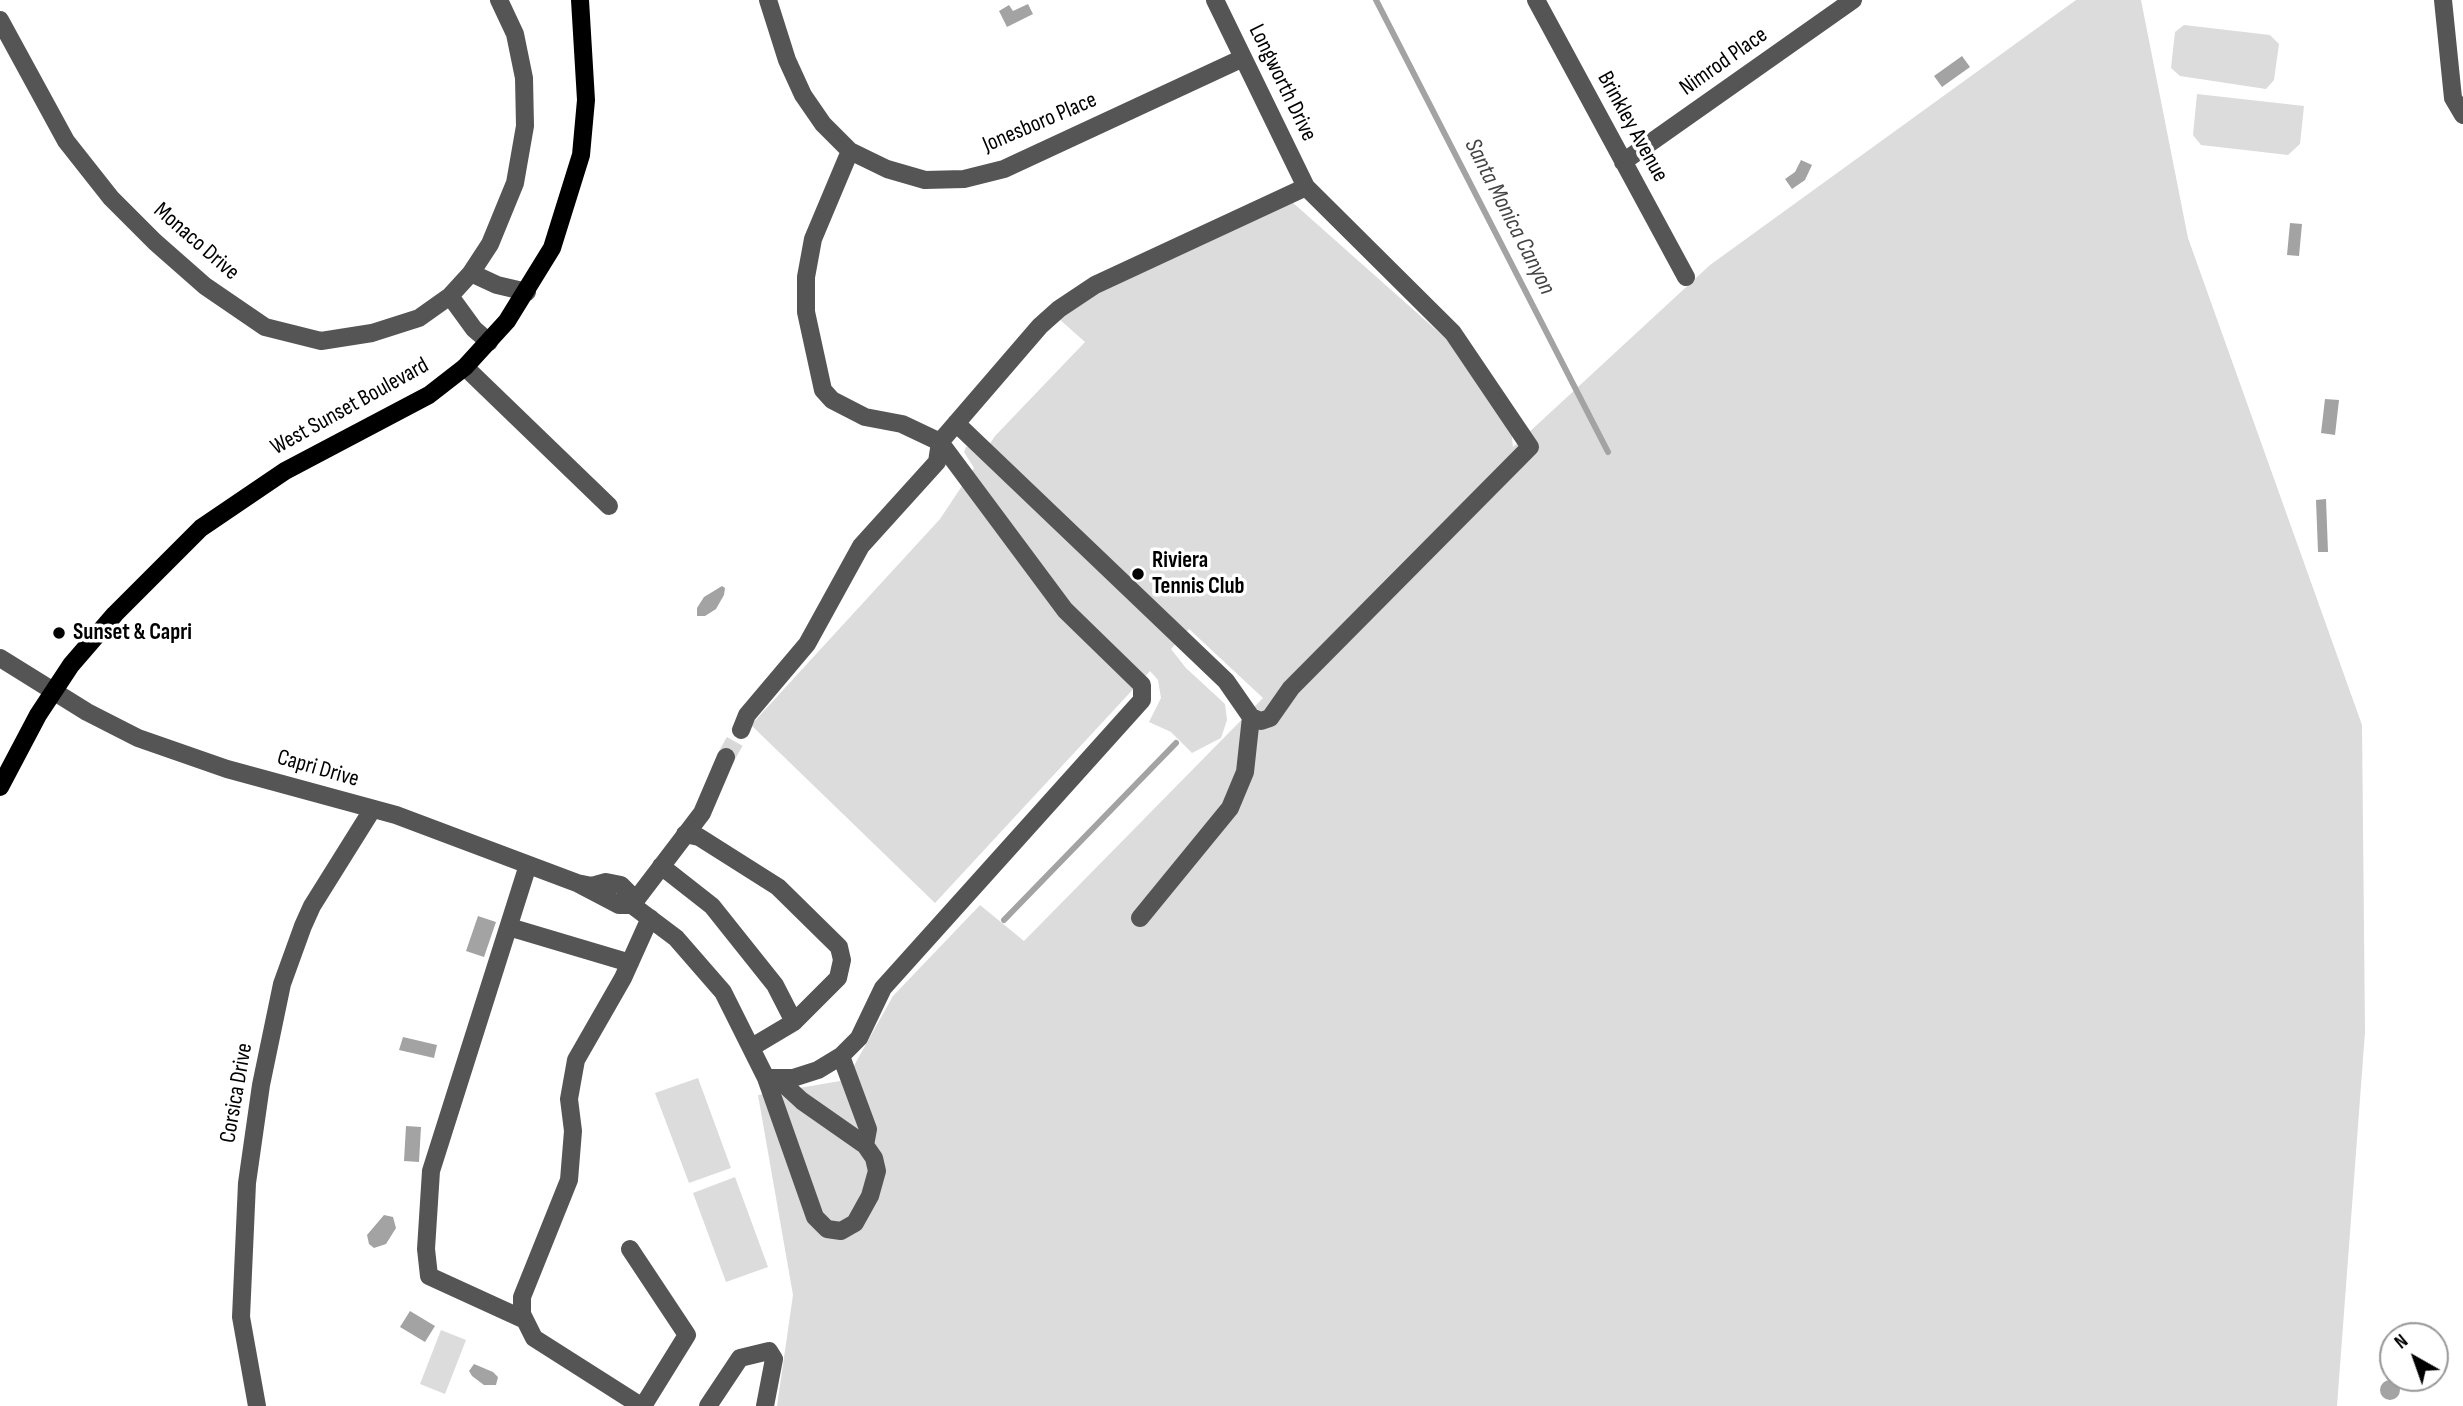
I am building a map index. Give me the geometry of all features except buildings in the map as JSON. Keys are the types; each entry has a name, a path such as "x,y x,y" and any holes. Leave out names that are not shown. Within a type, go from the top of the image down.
{"main road":[{"name":"West Sunset Boulevard","path":"0,787 54,691 115,614 201,528 285,471 429,395 465,367 489,342 527,292 552,248 581,155 586,100 580,0"}],"street":[{"name":"Monaco Drive","path":"0,20 65,141 111,198 205,286 265,327 321,341 372,333 419,318 450,296 471,273 490,244 515,183 525,126 524,78 515,34 499,0"},
{"path":"768,0 787,60 803,95 823,124 849,151 813,239 806,277 806,312 823,390 832,400 864,417 902,424 940,442 1065,610 1142,685 1142,700 883,988 859,1038 841,1056 818,1070 793,1078 771,1078"},
{"name":"Longworth Drive","path":"1215,0 1306,187 1453,333 1530,447 1291,688 1270,718 1261,721 1251,717"},
{"name":"Brinkley Avenue","path":"1536,0 1686,277"},
{"name":"Nimrod Place","path":"1623,162 1853,0"},
{"path":"2443,0 2453,98 2463,115"},
{"name":"Jonesboro Place","path":"849,151 887,169 925,180 964,179 1004,169 1243,58"},
{"path":"741,730 747,715 807,644 861,546 937,462 940,442 1040,326 1059,309 1095,285 1306,187"},
{"path":"471,273 497,285 527,292"},
{"path":"450,296 474,329 489,342"},
{"path":"465,367 609,506"},
{"path":"956,423 1226,681 1251,717 1245,772 1230,808 1140,918"},
{"name":"Capri Drive","path":"0,658 138,738 227,769 397,816 577,883 592,886 606,883 621,885 632,897 632,905"},
{"path":"726,757 702,813 632,905 676,938 723,992 771,1078 814,1217 827,1229 841,1231 855,1223 870,1196 877,1171 874,1158 864,1145 771,1078"},
{"name":"Corsica Drive","path":"257,1406 241,1317 247,1183 261,1085 282,984 303,926 312,906 372,810"},
{"path":"685,834 699,838 778,887 839,947 842,960 838,978 794,1022 752,1047"},
{"path":"523,1319 429,1276 427,1228 430,1171 528,865"},
{"path":"661,866 712,906 775,985 794,1022"},
{"path":"630,1249 687,1335 642,1406 534,1338 523,1319 522,1297 569,1180 573,1131 569,1099 576,1060 631,963 650,918"},
{"path":"509,927 631,963"},
{"path":"841,1056 868,1129 864,1145"},
{"path":"708,1406 740,1358 769,1351 774,1359 765,1406"}],"shaded area":[{"path":"2076,0 2141,0 2188,238 2362,725 2365,1032 2337,1406 777,1406 793,1295 758,1095 846,1080 893,996 980,905 1024,941 1263,698 1189,629 1171,649 1186,668 1225,704 1227,720 1221,738 1192,753 1171,732 1149,722 1161,698 1158,680 1150,671 935,903 751,725 940,519 974,468 964,452 966,447 971,446 983,454 995,436 1085,342 1058,318 1098,291 1291,201 1452,344 1511,429 1513,447 1710,265"},
{"path":"1028,4 1033,14 1007,27 999,11 1009,5 1013,11"},
{"path":"2184,25 2270,35 2279,44 2274,80 2266,89 2180,76 2171,68 2175,32"},
{"path":"1962,56 1970,67 1942,87 1934,76"},
{"path":"2197,94 2304,106 2300,144 2288,155 2201,145 2193,135"},
{"path":"1801,160 1812,165 1805,180 1792,189 1785,179 1795,172"},
{"path":"2290,223 2302,224 2299,256 2287,255"},
{"path":"2325,399 2339,400 2335,435 2321,433"},
{"path":"2326,499 2328,552 2318,552 2316,500"},
{"path":"722,586 725,588 724,595 716,609 705,616 697,616 697,608 704,597"},
{"path":"478,916 496,922 484,957 466,951"},
{"path":"403,1037 437,1045 434,1058 399,1050"},
{"path":"698,1078 731,1168 689,1183 655,1093"},
{"path":"406,1126 421,1127 419,1162 404,1161"},
{"path":"735,1177 768,1267 726,1282 693,1193"},
{"path":"384,1215 393,1217 396,1228 386,1244 374,1248 369,1244 367,1235"},
{"path":"410,1311 435,1326 425,1342 400,1327"},
{"path":"441,1330 466,1340 445,1394 420,1384"},
{"path":"474,1364 493,1372 498,1377 496,1385 484,1385 472,1376 469,1371"},
{"path":"2400,1392 2394,1400 2386,1400 2380,1394"}],"waterway":[{"name":"Santa Monica Canyon","path":"1376,0 1608,452"},
{"path":"1004,920 1176,743"}],"tunnel":[{"path":"726,757 741,730"}],"place":[{"name":"Riviera Tennis Club","path":"1138,574"},
{"name":"Sunset & Capri","path":"59,633"}]}
